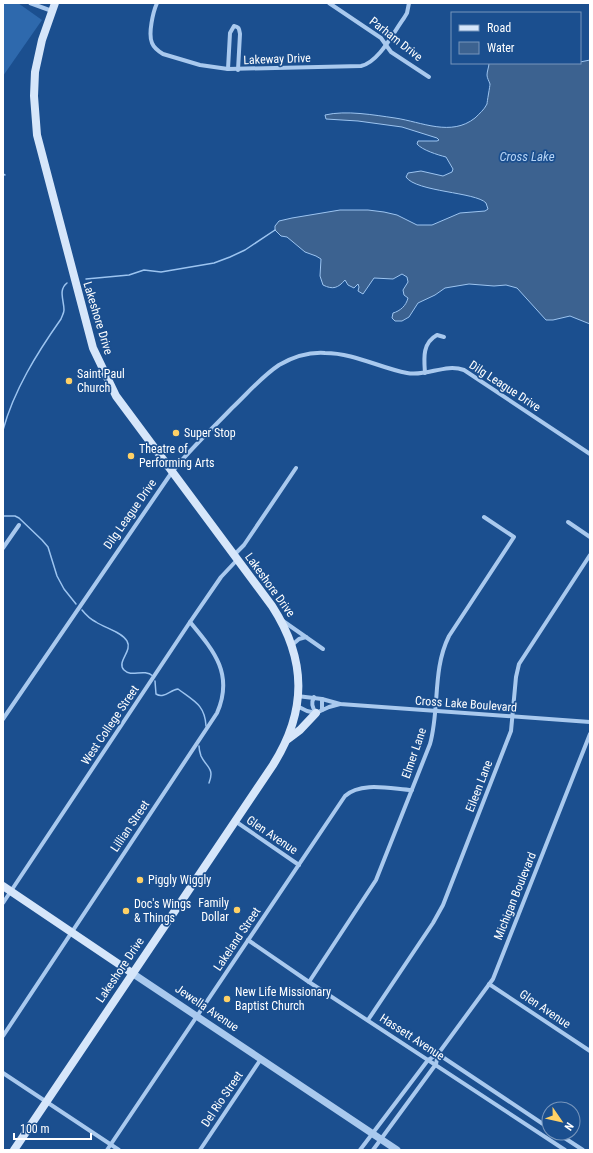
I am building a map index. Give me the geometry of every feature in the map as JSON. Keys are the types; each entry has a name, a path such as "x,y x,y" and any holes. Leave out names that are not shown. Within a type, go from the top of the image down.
{"main road":[{"name":"Lakeshore Drive","path":"14,1150 273,765 287,740 295,718 298,696 298,671 292,645 281,620 116,396 93,348 40,149 34,108 35,80 42,40 55,3"},
{"path":"287,740 300,730 311,716 319,711"},
{"name":"Jewella Avenue","path":"3,886 132,973"}],"street":[{"path":"30,3 52,12"},
{"name":"Lakeway Drive","path":"157,3 153,15 150,36 154,47 163,54 200,65 238,70 361,66 368,64 374,60 385,45 407,12 409,3"},
{"name":"Parham Drive","path":"329,3 381,38 391,52 430,78"},
{"path":"228,69 230,33 234,26 238,26 240,34 238,70"},
{"path":"425,373 424,355 427,344 437,335 444,337"},
{"name":"Dilg League Drive","path":"3,719 172,472 262,379 280,365 291,359 313,353 337,354 405,372 425,373 450,367 464,370 590,454"},
{"name":"West College Street","path":"3,902 190,622 244,546 296,468"},
{"name":"Elmer Lane","path":"309,982 376,880 430,744 434,725 439,665 446,642 514,538 484,517"},
{"path":"568,522 590,537"},
{"path":"3,548 19,525"},
{"name":"Eileen Lane","path":"368,1020 433,923 443,905 511,731 516,676 519,664 590,556"},
{"path":"281,620 323,649"},
{"name":"Lillian Street","path":"3,1036 213,720 221,705 224,684 220,665 217,658 190,622"},
{"path":"292,645 306,637"},
{"name":"Cross Lake Boulevard","path":"298,696 314,697 340,704 590,722"},
{"path":"314,697 312,708 319,711"},
{"path":"319,711 322,699"},
{"name":"Cross Lake Boulevard","path":"319,711 340,704"},
{"path":"297,706 307,711 319,711"},
{"name":"Michigan Boulevard","path":"360,1150 428,1060 438,1054 489,984 509,941 590,734"},
{"name":"Lakeland Street","path":"107,1150 348,793 356,789 368,787 412,790"},
{"name":"Glen Avenue","path":"235,821 299,865"},
{"name":"Hassett Avenue","path":"248,940 309,982 565,1150"},
{"name":"Jewella Avenue","path":"132,973 397,1150"},
{"name":"Glen Avenue","path":"489,984 590,1051"},
{"name":"Hassett Avenue","path":"438,1054 541,1123"},
{"name":"Michigan Boulevard","path":"373,1150 436,1064 438,1054"},
{"name":"Del Rio Street","path":"200,1150 261,1059"},
{"path":"3,1072 119,1150"},
{"path":"532,1128 537,1120"},
{"path":"569,1141 583,1150"}],"shaded area":[{"path":"3,3 18,3 42,20 3,76"}],"water":[{"name":"Cross Lake","path":"590,60 590,324 570,316 546,320 517,288 506,285 494,286 469,284 445,288 435,295 418,303 409,317 402,321 395,321 392,318 393,313 402,308 408,298 404,295 403,290 408,282 407,277 402,274 393,279 374,278 363,294 358,291 358,284 354,288 348,285 345,280 340,285 333,288 327,287 323,285 320,276 321,259 305,252 287,237 281,236 275,230 275,226 279,221 340,210 368,210 384,212 397,215 417,225 432,225 460,213 485,211 488,209 486,203 480,199 421,186 412,182 406,177 408,173 421,171 443,176 452,172 453,169 446,157 426,150 417,144 418,141 437,141 439,140 437,138 402,127 358,121 326,119 325,115 342,113 360,114 395,118 436,127 456,127 466,124 475,118 487,104 490,84 487,75 489,64 581,64 581,62"}],"waterway":[{"path":"86,279 129,275 144,270 161,272 214,263 245,250 275,230"},
{"path":"3,430 13,401 27,372 61,319 64,310 62,292 67,283"},
{"path":"3,516 15,516 19,518 48,547 57,576 64,589 76,604"},
{"path":"82,610 92,620 125,638 128,649 122,664 124,670 130,673 145,673 153,676"},
{"path":"155,681 156,694 164,695 178,689 194,700 201,708 206,726"},
{"path":"199,746 201,756 211,774 209,783"}],"place":[{"name":"Saint Paul Church","path":"69,381"},
{"name":"Super Stop","path":"176,433"},
{"name":"Theatre of Performing Arts","path":"131,456"},
{"name":"Piggly Wiggly","path":"140,880"},
{"name":"Family Dollar","path":"237,910"},
{"name":"Doc's Wings & Things","path":"126,911"},
{"name":"New Life Missionary Baptist Church","path":"227,999"}]}
